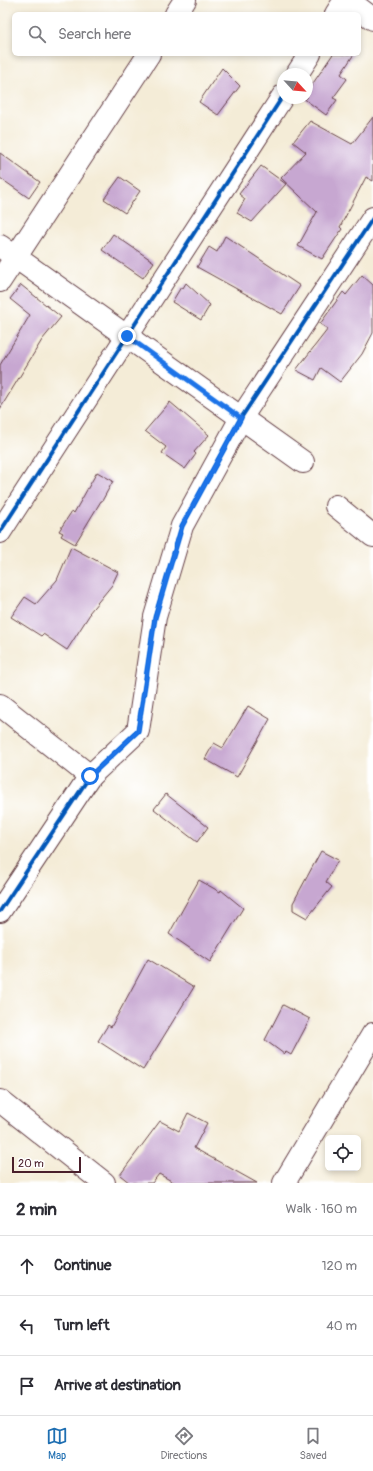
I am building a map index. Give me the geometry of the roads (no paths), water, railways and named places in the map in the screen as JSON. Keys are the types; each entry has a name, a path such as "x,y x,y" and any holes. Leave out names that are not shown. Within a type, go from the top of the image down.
{"street":[{"path":"177,12 185,0"},
{"path":"337,12 346,0 373,20"},
{"path":"0,281 8,252 148,56"},
{"path":"301,68 309,56"},
{"path":"0,532 278,104"},
{"path":"0,911 90,776 138,731 155,618 182,526 241,418 373,218"},
{"path":"8,252 303,462"},
{"path":"336,506 373,536"},
{"path":"0,705 90,776"},
{"path":"284,1183 373,1034"},
{"path":"0,1101 104,1183"}]}
